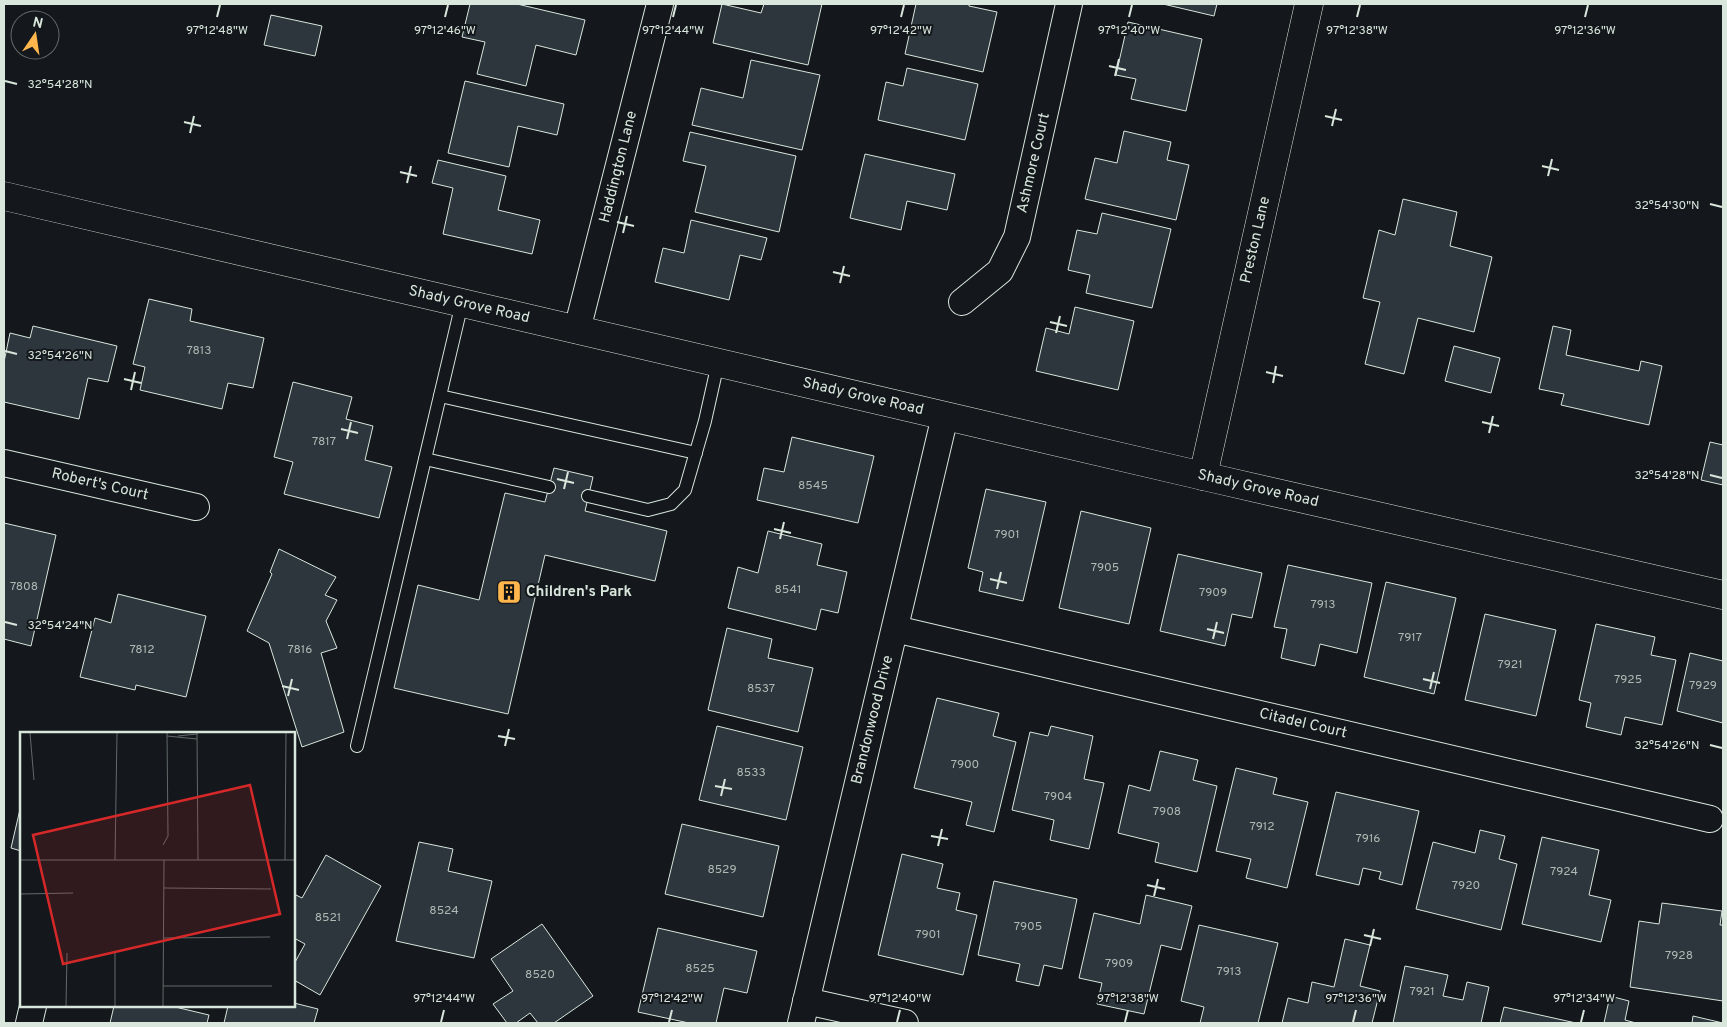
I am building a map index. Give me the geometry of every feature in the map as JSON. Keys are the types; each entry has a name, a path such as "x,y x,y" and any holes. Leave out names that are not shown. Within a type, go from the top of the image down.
{"street":[{"name":"Haddington Lane","path":"577,330 660,4"},
{"name":"Ashmore Court","path":"962,302 1000,271 1017,237 1069,4"},
{"name":"Preston Lane","path":"1203,476 1309,4"},
{"name":"Shady Grove Road","path":"4,196 1203,476 1723,595"},
{"name":"Brandonwood Drive","path":"803,1012 896,629 945,416"},
{"name":"Robert's Court","path":"4,463 196,507"},
{"name":"Citadel Court","path":"896,629 1710,819"},
{"path":"29,1023 33,1007"},
{"path":"803,1012 905,1023"}],"lane":[{"path":"357,746 462,303"},
{"path":"588,496 648,510 671,504 685,490 705,421 718,363"},
{"path":"440,396 696,453"},
{"path":"425,459 549,487"}],"building":[{"path":"470,4 517,4 585,20 576,55 536,45 526,86 477,74 485,42 462,37"},
{"path":"722,4 761,13 764,4 822,4 808,65 713,43"},
{"path":"916,4 969,4 969,6 997,12 983,72 905,54"},
{"path":"1163,4 1217,4 1214,16"},
{"path":"271,15 322,26 315,56 264,45"},
{"path":"1128,22 1202,39 1186,111 1131,99 1136,79 1116,75"},
{"path":"751,60 820,75 802,150 692,125 701,88 743,98"},
{"path":"907,68 978,84 965,140 878,120 886,82 903,86"},
{"path":"465,81 564,104 557,135 518,126 509,167 448,153"},
{"path":"1124,131 1171,142 1167,160 1189,165 1176,220 1085,199 1095,158 1117,163"},
{"path":"690,132 796,156 779,232 695,212 706,166 683,161"},
{"path":"865,154 955,174 947,210 907,201 901,230 850,218"},
{"path":"438,160 506,176 498,210 540,220 532,254 443,234 453,188 432,183"},
{"path":"1403,199 1457,212 1450,246 1492,257 1474,332 1418,318 1404,374 1365,364 1380,302 1363,298 1379,230 1395,235"},
{"path":"1102,213 1171,229 1152,308 1086,293 1090,275 1068,270 1077,230 1097,234"},
{"path":"691,220 767,238 761,260 740,255 729,300 655,282 663,248 684,253"},
{"path":"149,299 192,309 190,321 264,338 253,388 228,383 222,409 140,390 145,367 133,364"},
{"path":"1075,307 1134,321 1118,390 1036,371 1046,328 1069,334"},
{"path":"33,326 117,346 108,382 88,378 79,419 4,402 4,362 10,333 30,338"},
{"path":"1553,326 1571,330 1566,355 1639,371 1641,361 1662,366 1649,425 1561,405 1564,394 1539,389"},
{"path":"1454,346 1500,358 1491,393 1445,381"},
{"path":"293,382 352,397 346,419 373,426 365,460 392,467 379,518 284,494 293,462 274,457"},
{"path":"792,437 874,456 858,523 757,500 764,468 784,472"},
{"path":"1710,442 1723,445 1723,485 1701,480"},
{"name":"Children's Park","path":"554,468 593,477 585,511 667,531 655,581 545,555 508,714 394,688 418,585 479,600 505,493 545,502"},
{"path":"986,489 1046,502 1023,601 979,591 983,572 968,568"},
{"path":"1081,511 1151,528 1129,624 1059,608"},
{"path":"4,523 56,535 31,646 4,639"},
{"path":"768,531 822,544 817,565 847,572 838,613 821,609 816,630 728,608 738,567 758,573"},
{"path":"279,549 336,577 325,595 337,600 326,621 337,648 321,653 344,732 302,747 269,643 247,631 272,574 270,572"},
{"path":"1178,554 1262,573 1252,618 1232,614 1225,646 1160,631"},
{"path":"1288,565 1372,583 1357,653 1320,644 1315,666 1281,658 1287,629 1274,627"},
{"path":"1386,582 1456,598 1434,694 1364,677"},
{"path":"118,594 206,616 186,697 136,685 135,690 80,677 95,618 111,623"},
{"path":"1485,614 1556,630 1536,716 1465,700"},
{"path":"1596,624 1655,637 1651,655 1676,660 1662,725 1625,717 1621,735 1586,727 1591,703 1579,700"},
{"path":"727,628 772,639 768,658 813,668 798,732 708,710"},
{"path":"1690,653 1723,661 1723,723 1677,711"},
{"path":"937,698 999,713 993,736 1016,742 994,832 966,825 972,802 914,788"},
{"path":"717,726 803,747 786,820 699,800"},
{"path":"1051,726 1093,736 1084,779 1104,783 1089,849 1050,840 1054,820 1012,810 1030,732 1048,736"},
{"path":"1160,751 1198,760 1193,780 1217,786 1197,872 1155,862 1159,843 1118,833 1129,785 1150,791"},
{"path":"1236,768 1277,778 1273,794 1308,802 1287,888 1246,878 1251,859 1216,851"},
{"path":"1336,792 1419,811 1402,885 1379,879 1381,872 1363,868 1359,885 1316,875"},
{"path":"20,809 20,851 11,848"},
{"path":"682,824 779,846 763,917 665,894"},
{"path":"1480,830 1505,836 1499,859 1517,864 1501,930 1416,909 1433,842 1475,853"},
{"path":"1542,837 1599,850 1589,895 1611,900 1601,942 1522,924"},
{"path":"419,842 453,849 448,871 492,881 474,958 396,941"},
{"path":"902,854 943,864 937,888 960,893 956,910 977,915 963,975 878,955"},
{"path":"326,855 381,886 320,995 295,981 295,962 305,944 295,939 295,894 302,898"},
{"path":"994,881 1077,899 1062,969 1044,965 1039,986 1016,981 1020,964 978,955"},
{"path":"1146,895 1192,906 1181,950 1161,945 1144,1014 1097,1004 1102,983 1079,978 1094,913 1140,924"},
{"path":"1662,903 1722,911 1720,925 1723,925 1723,1001 1630,987 1639,921 1659,924"},
{"path":"542,924 593,996 554,1023 538,1023 530,1013 516,1023 507,1023 493,1004 513,991 491,959"},
{"path":"1199,925 1278,943 1258,1023 1200,1023 1204,1007 1181,1001"},
{"path":"658,928 757,951 747,993 724,988 716,1023 689,1023 638,1012"},
{"path":"1345,939 1370,945 1360,986 1380,991 1372,1023 1282,1023 1288,998 1308,1003 1312,982 1334,987"},
{"path":"1405,966 1448,975 1443,996 1463,1000 1467,982 1489,987 1481,1023 1393,1023"},
{"path":"1610,996 1629,1001 1625,1020 1636,1023 1604,1023"},
{"path":"295,1003 318,1009 314,1023 224,1023 228,1007 295,1007"},
{"path":"114,1007 175,1007 209,1015 207,1023 110,1023"},
{"path":"1504,1007 1576,1023 1500,1023"},
{"path":"1693,1016 1723,1023 1692,1023"}],"place":[{"name":"Children's Park","path":"509,592"}]}
